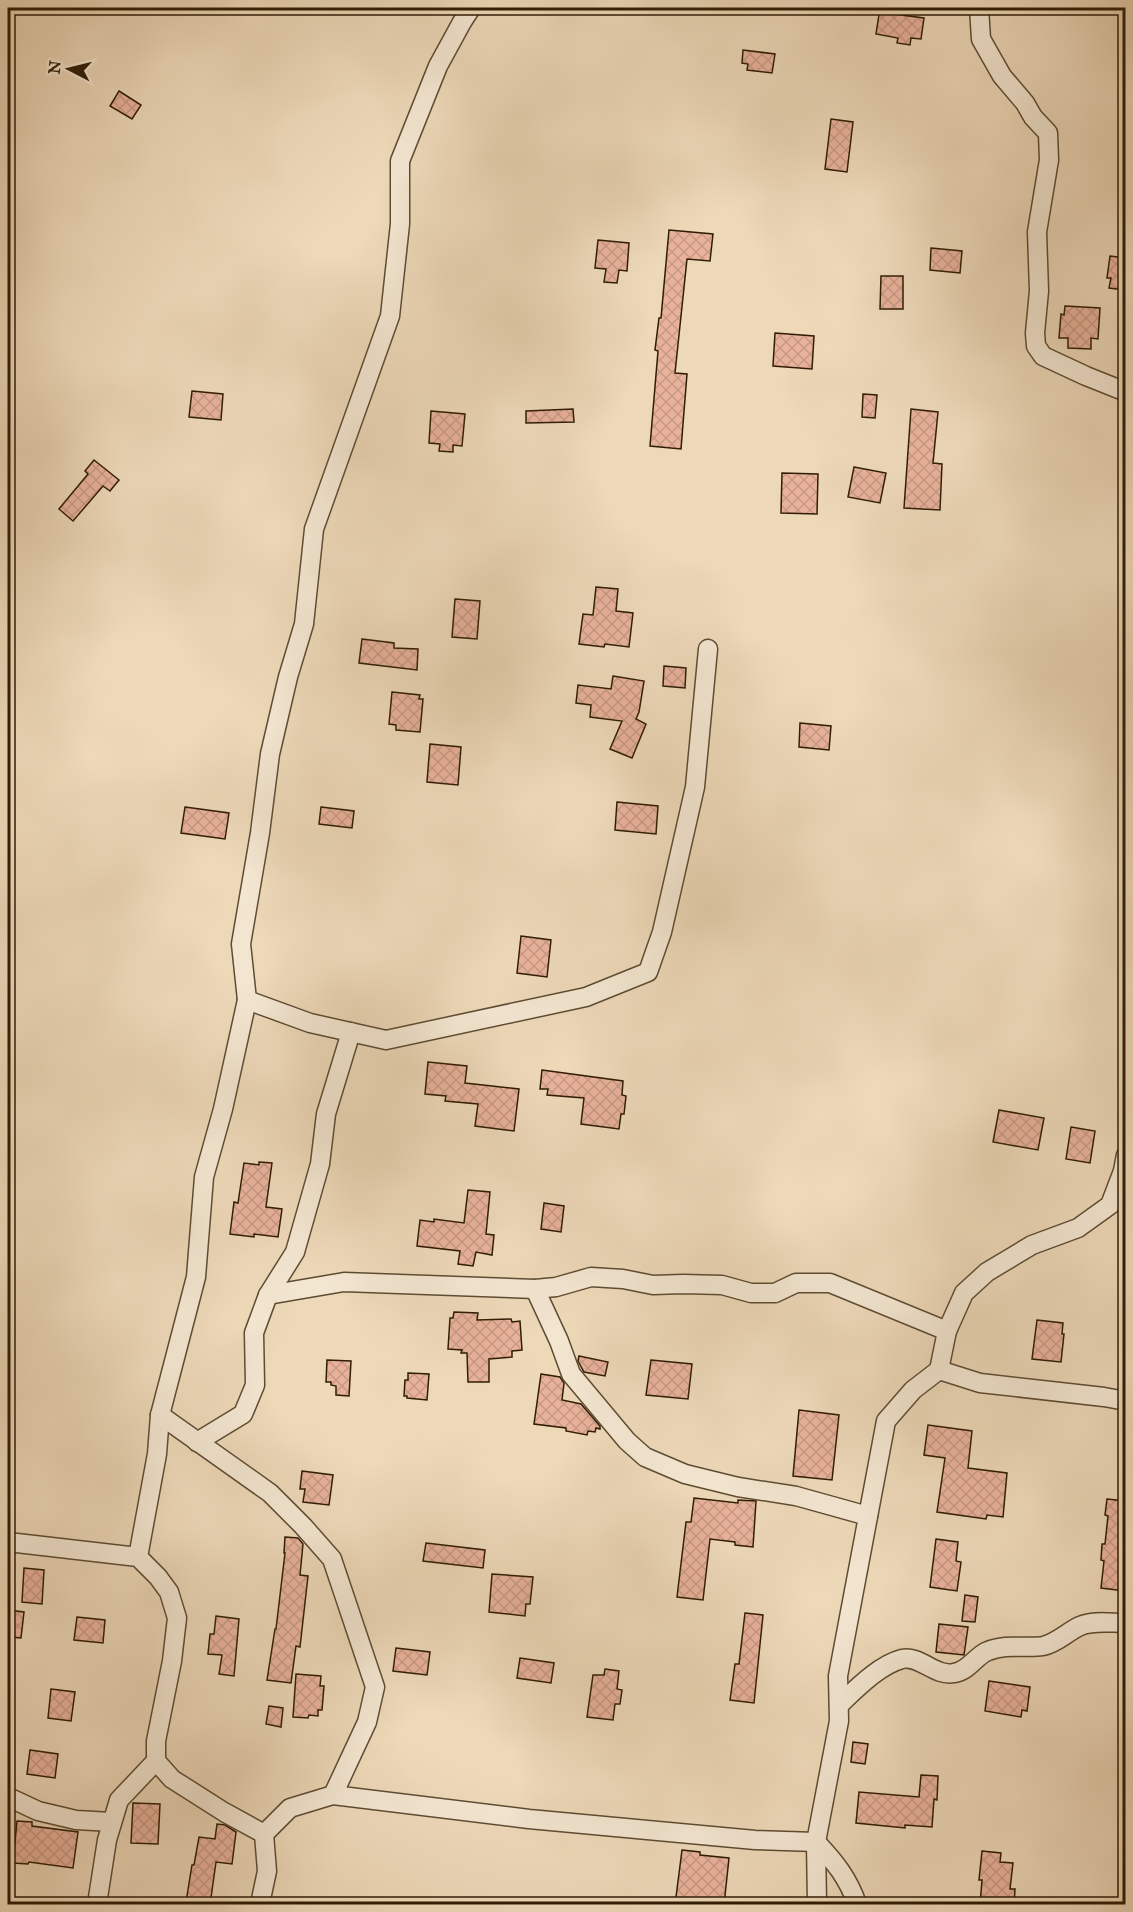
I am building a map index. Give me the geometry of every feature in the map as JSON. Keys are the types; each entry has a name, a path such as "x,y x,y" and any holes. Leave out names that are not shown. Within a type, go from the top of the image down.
{"street":[{"path":"138,1557 157,1454 160,1416 196,1277 204,1177 223,1109 248,999 241,944 260,833 270,754 288,677 304,624 314,529 390,316 400,224 400,161 438,66 471,8"},
{"path":"979,8 981,39 1002,76 1048,133 1049,160 1037,232 1039,291 1036,346 1043,356 1125,392"},
{"path":"248,999 310,1023 386,1040 586,997 648,972 662,932 695,787 708,649"},
{"path":"197,1442 243,1414 255,1385 254,1333 268,1295 295,1252 320,1164 326,1114 351,1032"},
{"path":"817,1905 816,1842 839,1720 838,1676 886,1421 913,1390 939,1370 947,1331 964,1293 987,1272 1032,1245 1078,1228 1110,1206 1123,1172 1125,1155"},
{"path":"268,1295 344,1282 535,1288 556,1287 591,1277 623,1279 653,1285 722,1286 751,1293 775,1293 796,1283 830,1283 947,1331"},
{"path":"535,1288 571,1374 627,1441 645,1457 685,1474 738,1487 796,1496 867,1516"},
{"path":"939,1370 980,1383 1125,1401"},
{"path":"160,1416 270,1494 332,1559 375,1687 367,1722 333,1795"},
{"path":"8,1542 138,1557 158,1577 169,1592 177,1618 172,1661 156,1741 156,1761 172,1779 264,1834"},
{"path":"839,1705 866,1679 903,1659 919,1662 939,1673 953,1674 964,1670 987,1651 1020,1645 1042,1646 1057,1641 1082,1625 1125,1623"},
{"path":"97,1905 107,1840 119,1800 156,1761"},
{"path":"260,1905 267,1871 264,1834 290,1808 333,1795 541,1820 754,1840 816,1842 837,1863 851,1887 857,1905"},
{"path":"8,1797 38,1811 76,1820 112,1822"}],"building":[{"path":"880,8 895,8 894,14 924,18 921,39 911,38 910,45 897,43 898,38 876,34"},
{"path":"743,50 775,54 772,73 747,70 748,64 742,63"},
{"path":"119,91 141,105 132,119 110,106"},
{"path":"831,119 853,122 847,172 825,169"},
{"path":"669,230 713,234 710,261 687,259 675,373 687,374 681,449 650,446 658,351 655,350 659,318 661,318"},
{"path":"598,240 629,243 627,271 619,270 617,283 604,282 606,269 595,268"},
{"path":"931,248 962,251 960,273 930,270"},
{"path":"1110,256 1125,258 1125,290 1109,288 1111,278 1107,278"},
{"path":"881,276 903,276 903,309 880,309"},
{"path":"1065,306 1100,308 1098,339 1091,338 1091,349 1068,348 1068,338 1059,338 1061,314 1064,315"},
{"path":"775,333 814,336 812,369 773,366"},
{"path":"192,391 223,394 221,420 189,417"},
{"path":"863,394 877,395 875,418 862,417"},
{"path":"573,409 574,422 526,423 526,411"},
{"path":"911,409 938,412 933,463 942,464 940,510 904,508"},
{"path":"431,411 465,414 462,446 453,445 453,452 439,451 440,444 429,443"},
{"path":"94,460 119,480 110,491 103,486 73,521 59,509 88,474 85,471"},
{"path":"854,467 886,473 880,503 848,497"},
{"path":"782,473 818,474 817,514 781,513"},
{"path":"596,587 618,589 616,611 633,613 629,647 579,644 583,614 593,615"},
{"path":"455,599 480,601 477,639 452,637"},
{"path":"362,639 394,643 394,648 418,649 417,670 359,663"},
{"path":"664,666 686,668 685,688 663,686"},
{"path":"613,676 644,681 636,719 646,724 632,758 610,749 622,721 590,717 591,705 576,703 578,685 611,689"},
{"path":"392,692 420,695 419,699 423,699 420,732 396,730 396,725 389,724"},
{"path":"800,723 831,726 829,750 799,747"},
{"path":"430,744 461,747 458,785 427,782"},
{"path":"617,802 658,806 656,834 615,830"},
{"path":"185,807 229,813 225,839 181,833"},
{"path":"321,807 354,811 352,828 319,824"},
{"path":"521,936 551,940 547,977 517,973"},
{"path":"428,1062 467,1066 465,1083 519,1089 514,1131 475,1126 478,1104 445,1101 446,1096 425,1094"},
{"path":"542,1070 623,1081 622,1095 626,1096 619,1129 581,1124 584,1098 547,1095 548,1089 540,1089"},
{"path":"999,1110 1044,1118 1038,1150 993,1142"},
{"path":"1071,1127 1095,1131 1090,1163 1066,1159"},
{"path":"259,1162 272,1163 266,1207 282,1209 278,1237 230,1234 234,1202 238,1203 244,1163 259,1165"},
{"path":"468,1190 490,1192 486,1234 494,1235 492,1255 476,1252 473,1266 458,1264 460,1251 417,1246 420,1220 434,1222 434,1219 464,1223"},
{"path":"544,1203 564,1206 561,1232 541,1229"},
{"path":"454,1312 478,1313 477,1320 520,1321 522,1350 512,1351 512,1357 489,1359 489,1382 468,1382 467,1353 461,1353 462,1350 448,1349 450,1318 453,1318"},
{"path":"1037,1320 1063,1323 1061,1362 1032,1359"},
{"path":"579,1356 608,1362 605,1376 584,1372 578,1361"},
{"path":"327,1360 351,1361 349,1396 336,1395 336,1386 331,1385 331,1382 326,1382"},
{"path":"651,1360 692,1364 688,1399 646,1395"},
{"path":"408,1373 429,1374 427,1400 404,1396"},
{"path":"541,1374 560,1377 564,1383 562,1400 581,1404 600,1426 600,1429 596,1428 595,1432 588,1431 587,1435 566,1431 566,1428 534,1424"},
{"path":"799,1410 839,1415 832,1480 793,1476"},
{"path":"928,1425 972,1431 968,1468 1007,1473 1003,1517 987,1515 986,1519 937,1512 945,1458 924,1455"},
{"path":"302,1471 333,1475 329,1505 303,1502 305,1489 300,1489"},
{"path":"694,1498 738,1503 738,1500 756,1501 753,1547 710,1539 703,1600 677,1597 686,1522 691,1522"},
{"path":"1107,1499 1125,1501 1125,1591 1101,1588 1104,1561 1101,1560 1102,1544 1105,1544 1108,1516 1105,1515"},
{"path":"285,1537 298,1538 303,1544 300,1575 308,1576 300,1647 296,1646 291,1683 267,1680 276,1629"},
{"path":"936,1539 958,1542 956,1561 961,1562 957,1591 930,1587"},
{"path":"426,1543 485,1550 483,1568 423,1561"},
{"path":"24,1568 44,1570 42,1604 22,1602"},
{"path":"492,1574 533,1577 530,1604 526,1604 525,1616 489,1612"},
{"path":"965,1595 978,1597 975,1622 962,1621"},
{"path":"8,1610 24,1612 21,1638 8,1637"},
{"path":"745,1613 763,1615 754,1703 730,1700 735,1664 739,1664"},
{"path":"216,1616 239,1619 234,1676 219,1674 222,1655 208,1654 210,1634 214,1634"},
{"path":"77,1617 105,1620 103,1643 74,1640"},
{"path":"939,1624 968,1627 964,1655 936,1652"},
{"path":"396,1648 430,1652 427,1675 393,1671"},
{"path":"520,1658 554,1663 551,1683 517,1678"},
{"path":"605,1669 619,1671 617,1689 622,1690 620,1704 615,1704 613,1720 587,1717 593,1675 604,1675"},
{"path":"296,1674 321,1676 320,1686 324,1686 322,1710 318,1710 318,1716 293,1717"},
{"path":"989,1681 1030,1687 1027,1711 1022,1710 1021,1717 985,1711"},
{"path":"51,1689 75,1692 71,1721 48,1718"},
{"path":"269,1706 283,1708 281,1727 266,1724"},
{"path":"853,1742 868,1744 865,1764 851,1762"},
{"path":"30,1750 58,1754 55,1778 27,1774"},
{"path":"921,1775 938,1776 937,1800 934,1799 932,1827 905,1825 905,1828 856,1823 859,1792 919,1797"},
{"path":"133,1803 160,1804 158,1844 131,1843"},
{"path":"17,1821 32,1822 32,1826 78,1832 73,1868 29,1862 28,1864 13,1863"},
{"path":"217,1824 225,1825 236,1832 232,1864 216,1862 210,1905 186,1902 199,1837 215,1839"},
{"path":"682,1850 700,1852 700,1855 729,1858 724,1905 675,1905"},
{"path":"982,1851 1001,1853 1000,1862 1013,1863 1010,1889 1015,1889 1014,1905 980,1905 982,1880 979,1880"}]}
